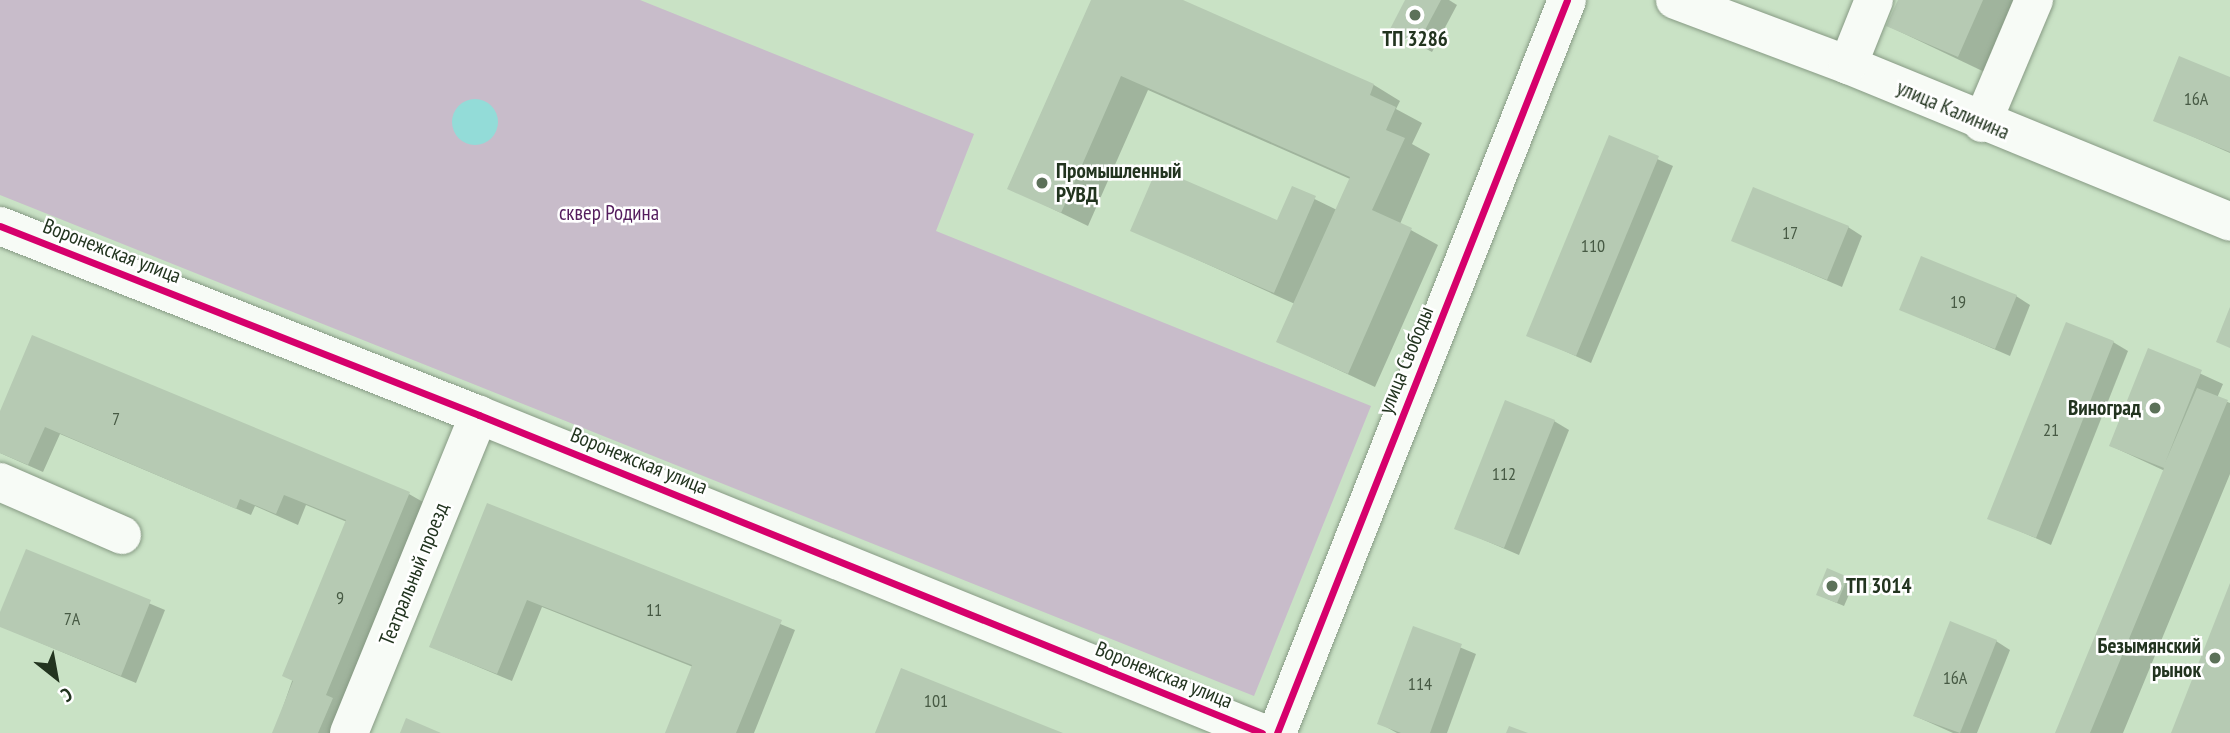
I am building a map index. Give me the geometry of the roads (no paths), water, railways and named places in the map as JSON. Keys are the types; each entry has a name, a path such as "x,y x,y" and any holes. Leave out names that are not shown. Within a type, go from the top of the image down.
{"street":[{"name":"улица Свободы","path":"1277,733 1567,0"},
{"name":"улица Калинина","path":"1675,0 1848,65 1982,123 2230,222"},
{"path":"1848,65 1874,0"},
{"path":"1982,123 2034,0"},
{"name":"Воронежская улица","path":"1,229 479,415 1262,733"},
{"name":"Театральный проезд","path":"349,733 479,415"},
{"path":"0,482 122,535"}],"water":[{"path":"475,99 484,100 491,106 497,113 497,131 491,138 484,144 475,145 466,144 459,138 453,131 452,122 453,113 459,106 466,100"}],"place":[{"name":"ТП 3286","path":"1415,15"},
{"name":"Промышленный РУВД","path":"1042,183"},
{"name":"Виноград","path":"2155,408"},
{"name":"ТП 3014","path":"1832,586"},
{"name":"Безымянский рынок","path":"2215,658"}],"park label":[{"name":"сквер Родина","path":"609,213"}]}
